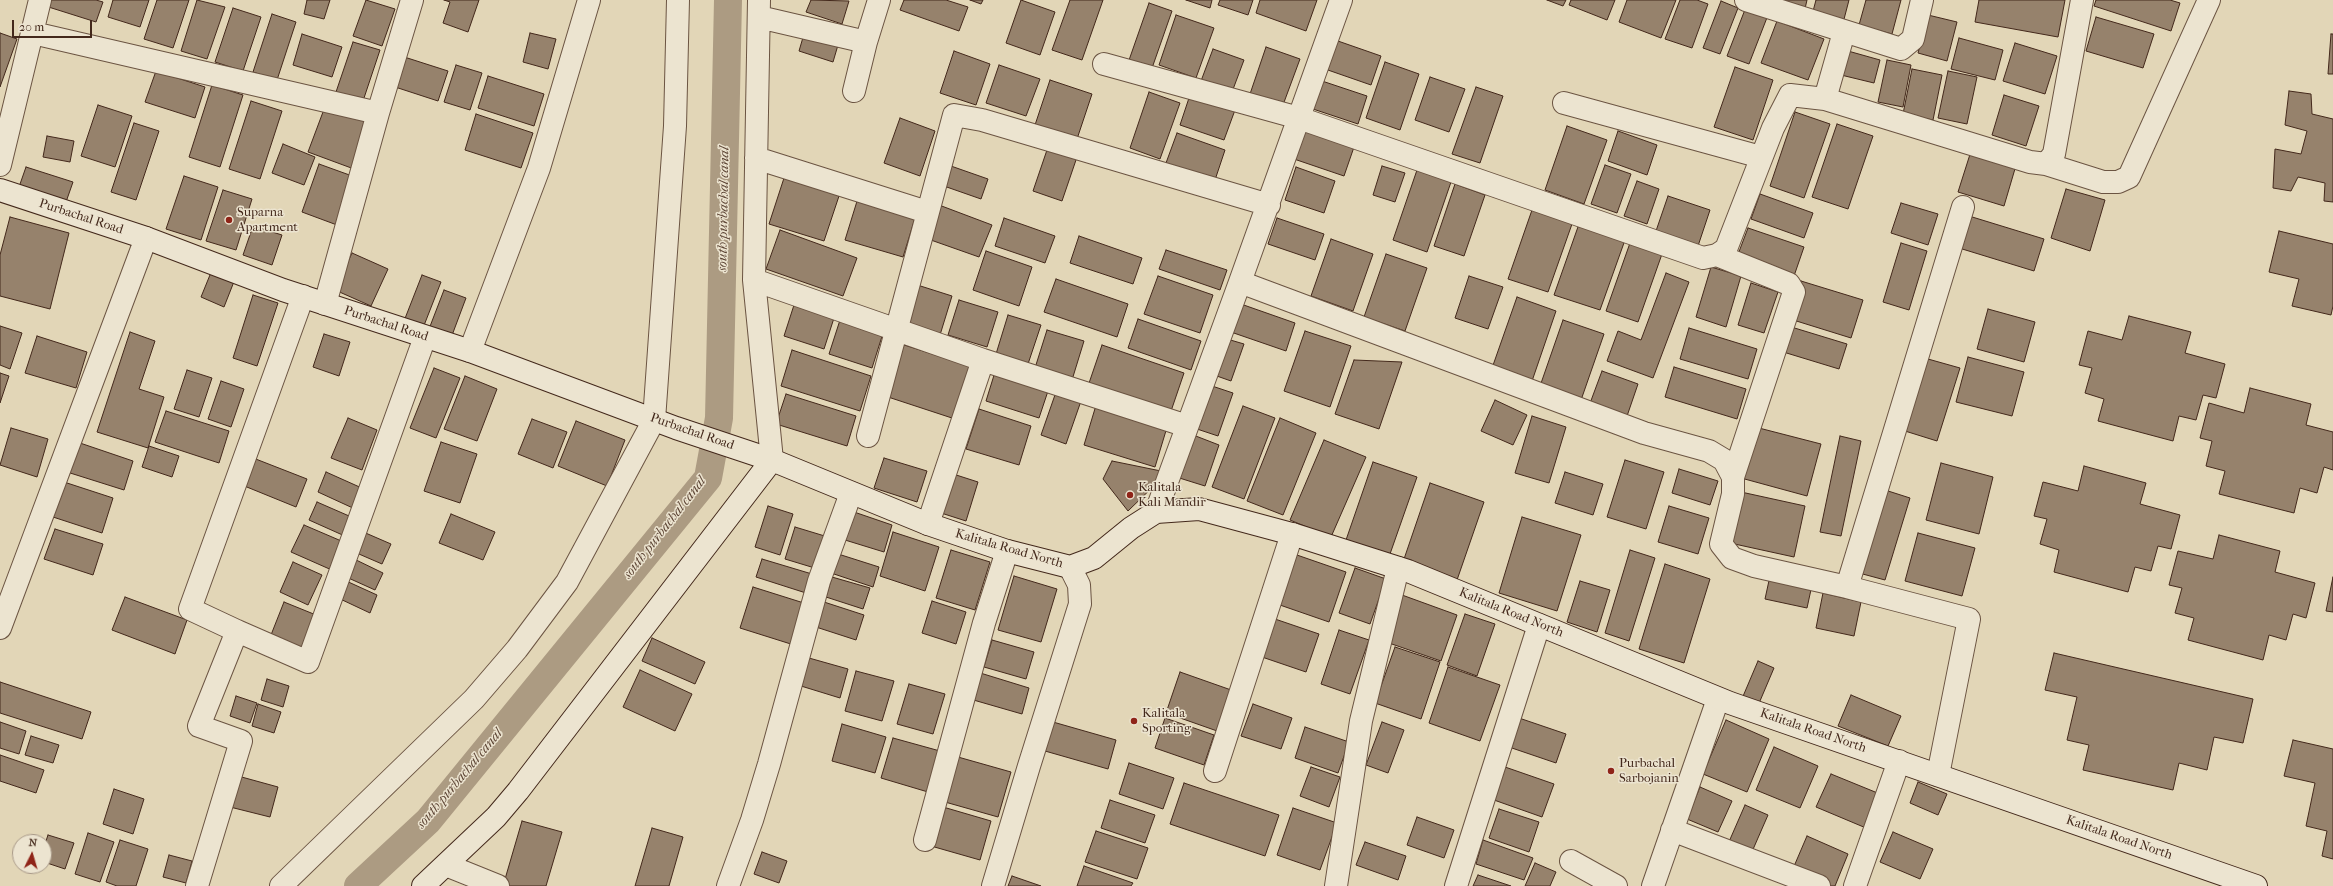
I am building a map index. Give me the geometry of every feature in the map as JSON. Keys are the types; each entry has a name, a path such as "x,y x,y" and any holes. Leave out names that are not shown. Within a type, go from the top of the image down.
{"street":[{"path":"0,165 40,0"},
{"path":"325,304 378,113 412,0"},
{"path":"470,351 539,168 589,0"},
{"path":"281,886 474,699 517,649 567,582 654,420 675,126 678,0"},
{"path":"854,91 866,42 879,0"},
{"path":"1156,512 1269,204 1341,0"},
{"path":"1746,0 1901,49 1913,39 1922,0"},
{"path":"2046,164 2054,154 2082,0"},
{"path":"1104,64 1299,118 1690,255 1703,258 1717,255 1726,249 1772,128 1790,95 1825,99 2030,162 2046,164 2103,182 2118,182 2129,177 2209,0"},
{"path":"424,886 496,817 518,791 772,460 754,280 759,8 866,42"},
{"path":"1825,99 1844,32"},
{"path":"33,33 378,113"},
{"path":"1564,103 1761,157"},
{"path":"868,436 954,115 982,120 1269,204"},
{"path":"756,158 927,212"},
{"name":"Purbachal Road","path":"0,190 146,238 325,304 470,351 676,428 772,460"},
{"path":"1847,587 1963,207"},
{"path":"0,628 146,238"},
{"path":"1717,255 1789,284 1794,292 1733,477 1733,494 1721,544 1732,558 1754,566 1847,587 1970,619 1938,775"},
{"path":"754,280 983,360 1187,426"},
{"path":"1240,282 1644,433 1709,451 1724,460 1733,477"},
{"path":"302,296 190,609 236,631 308,662 425,336"},
{"path":"928,524 983,360"},
{"name":"Kalitala Road North","path":"772,460 928,524 1007,551 1070,567 1094,558 1131,528 1156,512 1199,509 1292,534 1398,568 1718,699 1898,760 2256,886"},
{"path":"728,886 752,820 770,764 819,581 851,493"},
{"path":"1215,771 1292,534"},
{"path":"925,840 984,623 1007,551"},
{"path":"993,886 1080,604 1079,585 1070,567"},
{"path":"1336,886 1361,721 1398,568"},
{"path":"1456,886 1539,625"},
{"path":"197,886 241,741 199,726 236,631"},
{"path":"1653,886 1718,699"},
{"path":"1855,886 1898,760"},
{"path":"1672,830 1819,886"},
{"path":"1572,862 1616,886"},
{"path":"446,866 498,886"}],"building":[{"path":"41,0 96,0 103,2 96,22 39,4"},
{"path":"113,0 149,0 140,27 108,17"},
{"path":"157,0 189,0 173,48 144,39"},
{"path":"197,0 225,7 207,59 181,51"},
{"path":"307,0 330,0 324,19 304,14"},
{"path":"366,0 395,9 382,46 353,36"},
{"path":"444,0 479,0 468,32 443,23 450,2"},
{"path":"811,0 849,1 842,24 806,12"},
{"path":"904,0 946,0 968,7 959,31 900,10"},
{"path":"970,0 983,0 981,4"},
{"path":"1021,0 1055,12 1040,55 1006,43"},
{"path":"1070,0 1103,0 1082,60 1052,50"},
{"path":"1186,0 1212,0 1210,8"},
{"path":"1220,0 1253,0 1248,15 1218,5"},
{"path":"1260,0 1317,0 1306,31 1256,13"},
{"path":"1547,0 1566,0 1563,6"},
{"path":"1571,0 1615,0 1607,20 1569,5"},
{"path":"1627,0 1676,0 1661,38 1619,22"},
{"path":"1680,0 1697,0 1708,4 1692,48 1665,39"},
{"path":"1777,0 1807,0 1804,13"},
{"path":"1816,0 1849,0 1843,23 1812,15"},
{"path":"1866,0 1901,0 1892,34 1859,25"},
{"path":"1979,0 2065,0 2058,37 1975,22"},
{"path":"2096,0 2170,0 2180,3 2171,31 2094,6"},
{"path":"1721,1 1738,8 1720,54 1703,48"},
{"path":"1149,3 1172,11 1151,71 1128,63"},
{"path":"1746,7 1768,15 1749,64 1727,56"},
{"path":"233,8 261,17 243,71 215,62"},
{"path":"272,14 296,22 277,80 253,72"},
{"path":"1176,15 1214,28 1196,78 1159,65"},
{"path":"1928,15 1957,22 1947,61 1918,53"},
{"path":"2096,17 2154,34 2143,68 2086,51"},
{"path":"1777,21 1824,39 1808,80 1761,63"},
{"path":"0,33 17,39 0,87"},
{"path":"530,33 556,39 548,69 523,62"},
{"path":"302,34 342,47 332,77 293,65"},
{"path":"804,34 838,45 833,62 799,51"},
{"path":"2331,34 2333,34 2333,74 2328,74"},
{"path":"1959,38 2003,50 1995,80 1951,69"},
{"path":"1335,40 1381,56 1371,85 1325,69"},
{"path":"353,42 380,50 363,101 336,92"},
{"path":"2015,43 2057,56 2045,94 2003,81"},
{"path":"1266,47 1300,59 1283,105 1250,94"},
{"path":"1213,49 1244,60 1232,92 1201,81"},
{"path":"954,51 990,64 976,105 940,93"},
{"path":"1848,51 1880,60 1874,83 1841,75"},
{"path":"398,55 448,71 438,101 389,85"},
{"path":"1887,60 1911,65 1903,107 1878,102"},
{"path":"1385,62 1419,74 1400,130 1366,118"},
{"path":"456,65 482,73 470,110 444,102"},
{"path":"999,65 1040,79 1026,116 986,103"},
{"path":"1735,67 1773,80 1753,140 1714,127"},
{"path":"1912,69 1942,75 1933,120 1903,114"},
{"path":"156,71 205,87 195,118 145,102"},
{"path":"1948,71 1977,77 1967,124 1938,118"},
{"path":"488,76 544,94 534,126 478,108"},
{"path":"1430,77 1465,89 1449,132 1415,120"},
{"path":"1050,80 1092,94 1077,139 1035,125"},
{"path":"1319,80 1367,96 1358,124 1310,108"},
{"path":"212,85 243,95 220,167 189,157"},
{"path":"1476,87 1503,96 1480,163 1452,154"},
{"path":"2289,91 2311,94 2312,114 2333,119 2333,202 2324,201 2325,183 2298,177 2291,191 2273,188 2275,149 2301,154 2307,131 2285,125"},
{"path":"1149,92 1180,103 1160,159 1130,148"},
{"path":"1190,95 1235,110 1224,140 1180,125"},
{"path":"2004,95 2039,106 2026,146 1992,135"},
{"path":"251,101 282,111 260,179 229,169"},
{"path":"326,104 372,121 354,169 308,152"},
{"path":"98,105 132,116 115,167 81,156"},
{"path":"1795,112 1830,124 1804,198 1770,186"},
{"path":"476,114 533,133 521,168 465,150"},
{"path":"900,118 935,131 920,176 884,163"},
{"path":"134,123 159,131 136,200 111,192"},
{"path":"1837,124 1873,136 1848,209 1812,197"},
{"path":"1567,126 1607,140 1584,204 1545,190"},
{"path":"1304,130 1354,147 1344,176 1294,159"},
{"path":"1618,131 1657,145 1647,175 1608,161"},
{"path":"1177,133 1225,150 1215,180 1166,163"},
{"path":"47,136 74,141 70,162 43,157"},
{"path":"283,144 315,157 304,185 272,173"},
{"path":"1048,147 1077,157 1062,201 1033,191"},
{"path":"1972,148 2017,162 2004,206 1958,192"},
{"path":"319,164 355,177 337,225 302,212"},
{"path":"948,165 988,179 981,199 941,185"},
{"path":"1605,165 1631,174 1617,213 1591,204"},
{"path":"1382,166 1405,173 1395,202 1373,195"},
{"path":"26,167 73,182 66,202 19,187"},
{"path":"1296,167 1335,181 1324,213 1285,200"},
{"path":"1417,170 1451,182 1427,252 1393,240"},
{"path":"785,175 840,193 824,241 769,224"},
{"path":"184,176 218,187 201,240 166,229"},
{"path":"1637,181 1659,189 1647,224 1624,216"},
{"path":"1455,184 1485,195 1464,256 1434,246"},
{"path":"2066,189 2105,200 2090,251 2051,238"},
{"name":"Suparna Apartment","path":"223,190 252,199 236,250 206,241"},
{"path":"1760,194 1813,213 1804,238 1751,219"},
{"path":"1668,196 1710,210 1698,246 1656,231"},
{"path":"858,198 916,215 903,257 845,240"},
{"path":"1901,203 1938,214 1928,245 1891,233"},
{"path":"939,205 992,225 979,257 928,239"},
{"path":"1532,210 1572,224 1548,292 1508,279"},
{"path":"1969,216 2044,239 2034,271 1959,248"},
{"path":"10,217 69,233 50,309 0,296 0,255"},
{"path":"1004,218 1055,236 1045,263 995,246"},
{"path":"1277,218 1324,234 1315,260 1268,244"},
{"path":"1579,224 1625,240 1600,310 1554,295"},
{"path":"253,226 282,235 272,265 243,255"},
{"path":"1748,228 1804,247 1794,276 1737,257"},
{"path":"780,230 857,258 843,296 766,269"},
{"path":"2279,231 2333,244 2333,306 2331,315 2292,306 2299,279 2269,272"},
{"path":"1079,236 1142,258 1133,284 1070,263"},
{"path":"1331,239 1373,254 1353,311 1311,296"},
{"path":"1630,243 1662,254 1638,322 1606,311"},
{"path":"1901,243 1927,251 1909,310 1883,302"},
{"path":"1166,250 1227,270 1220,290 1159,269"},
{"path":"986,251 1032,267 1019,306 973,290"},
{"path":"352,253 388,269 371,306 335,290"},
{"path":"1386,254 1427,268 1405,331 1364,317"},
{"path":"1711,267 1741,276 1726,327 1696,317"},
{"path":"212,270 235,279 224,307 201,297"},
{"path":"1666,273 1689,282 1653,378 1607,361 1618,331 1641,340"},
{"path":"422,275 441,282 423,328 404,321"},
{"path":"1158,276 1213,295 1200,333 1144,314"},
{"path":"1469,276 1503,287 1488,329 1455,318"},
{"path":"1056,279 1128,304 1117,337 1044,312"},
{"path":"1801,281 1863,300 1851,338 1790,319"},
{"path":"911,283 952,296 940,335 898,322"},
{"path":"1751,283 1778,292 1764,333 1738,325"},
{"path":"444,290 466,298 451,338 429,329"},
{"path":"253,295 278,303 257,366 233,358"},
{"path":"1517,297 1556,311 1531,384 1491,371"},
{"path":"959,300 998,312 987,347 948,335"},
{"path":"1238,303 1295,323 1286,351 1228,331"},
{"path":"794,305 834,318 824,349 784,336"},
{"path":"1988,309 2035,322 2024,362 1977,349"},
{"path":"1008,315 1041,325 1028,364 996,354"},
{"path":"2129,316 2191,332 2185,353 2225,364 2216,398 2203,395 2196,420 2179,416 2173,441 2098,421 2104,399 2085,393 2092,368 2079,365 2088,331 2122,340"},
{"path":"841,317 884,330 872,368 829,354"},
{"path":"1138,319 1201,341 1191,370 1128,348"},
{"path":"1563,320 1604,334 1580,403 1539,389"},
{"path":"0,326 22,333 10,369 0,365"},
{"path":"1788,326 1847,344 1839,369 1780,351"},
{"path":"1689,328 1757,349 1748,379 1680,359"},
{"path":"1047,330 1084,341 1072,380 1035,368"},
{"path":"1305,331 1351,346 1330,407 1284,391"},
{"path":"130,332 155,341 139,389 164,397 148,448 97,432"},
{"path":"324,334 350,342 339,376 313,367"},
{"path":"37,336 87,352 76,388 25,373"},
{"path":"1227,339 1244,344 1231,381 1214,375"},
{"path":"901,344 974,367 958,420 885,396"},
{"path":"1102,345 1184,373 1169,417 1087,389"},
{"path":"792,350 871,376 860,411 781,386"},
{"path":"1968,357 2024,372 2012,416 1956,402"},
{"path":"1928,359 1960,368 1937,441 1905,431"},
{"path":"1354,360 1402,362 1379,429 1335,414"},
{"path":"1674,367 1746,389 1737,419 1665,397"},
{"path":"434,368 460,378 436,438 410,428"},
{"path":"187,370 212,378 199,417 174,409"},
{"path":"1602,371 1638,384 1626,419 1589,406"},
{"path":"995,372 1049,388 1039,418 986,401"},
{"path":"0,373 9,376 0,403"},
{"path":"465,376 497,389 477,441 444,429"},
{"path":"221,381 244,389 231,427 208,419"},
{"path":"1209,385 1233,393 1218,436 1194,428"},
{"path":"2250,388 2311,404 2306,425 2333,432 2333,470 2324,467 2317,493 2300,488 2294,513 2219,494 2225,471 2206,466 2212,441 2200,438 2209,403 2244,413"},
{"path":"1056,392 1081,401 1066,444 1041,435"},
{"path":"786,394 856,416 847,446 776,424"},
{"path":"1495,400 1527,415 1513,445 1481,431"},
{"path":"1097,402 1168,424 1155,467 1084,445"},
{"path":"1243,406 1275,418 1244,499 1212,487"},
{"path":"979,409 1031,426 1019,465 966,449"},
{"path":"166,411 229,431 219,463 155,442"},
{"path":"1532,416 1566,427 1549,483 1515,473"},
{"path":"348,418 377,430 362,470 331,458"},
{"path":"1280,418 1316,433 1283,515 1247,501"},
{"path":"532,419 567,432 553,468 518,454"},
{"path":"576,421 625,440 607,486 558,466"},
{"path":"1755,427 1821,444 1807,496 1741,478"},
{"path":"11,428 48,439 37,477 0,465"},
{"path":"1188,433 1219,445 1205,486 1173,476"},
{"path":"1840,436 1861,441 1841,536 1820,532"},
{"path":"1324,440 1366,457 1331,537 1290,520"},
{"path":"77,442 133,461 124,490 67,472"},
{"path":"441,442 477,454 460,503 424,491"},
{"path":"149,446 179,456 172,477 142,467"},
{"path":"248,456 307,479 296,507 237,483"},
{"path":"884,458 927,471 917,502 874,488"},
{"path":"1625,460 1664,472 1646,529 1607,517"},
{"name":"Kalitala Kali Mandir","path":"1112,461 1161,471 1163,477 1128,511 1103,479"},
{"path":"1373,462 1417,477 1390,554 1346,540"},
{"path":"1941,463 1993,477 1979,534 1926,520"},
{"path":"2084,466 2146,483 2140,504 2180,515 2171,549 2158,546 2151,571 2135,567 2128,592 2054,572 2059,550 2040,544 2047,519 2034,516 2043,482 2078,491"},
{"path":"1679,469 1718,481 1710,505 1672,493"},
{"path":"326,472 364,489 355,509 318,492"},
{"path":"1565,472 1603,484 1593,515 1555,503"},
{"path":"950,473 978,482 966,521 938,512"},
{"path":"64,482 113,498 102,533 53,517"},
{"path":"1430,483 1484,502 1457,580 1403,562"},
{"path":"1885,490 1910,498 1885,580 1859,573"},
{"path":"1741,492 1805,506 1794,557 1730,543"},
{"path":"317,502 356,519 347,537 309,520"},
{"path":"768,506 793,514 780,555 755,547"},
{"path":"1669,506 1709,518 1698,554 1658,542"},
{"path":"854,512 892,525 884,552 845,540"},
{"path":"451,514 495,532 483,560 439,543"},
{"path":"1522,517 1581,535 1557,611 1499,593"},
{"path":"304,525 346,543 334,571 291,552"},
{"path":"795,527 828,537 818,569 785,559"},
{"path":"55,529 103,544 93,575 44,559"},
{"path":"361,531 391,544 382,564 352,551"},
{"path":"893,532 939,547 925,591 880,576"},
{"path":"1918,533 1975,548 1962,596 1905,581"},
{"path":"2219,535 2280,551 2275,572 2315,583 2306,618 2293,614 2286,640 2269,635 2263,660 2188,640 2194,618 2175,613 2182,588 2169,585 2178,551 2213,559"},
{"path":"951,550 990,562 975,610 936,598"},
{"path":"1630,550 1655,558 1629,641 1605,633"},
{"path":"835,553 879,567 873,587 828,572"},
{"path":"1294,554 1346,572 1329,622 1277,604"},
{"path":"352,558 383,573 375,590 344,576"},
{"path":"762,559 812,574 806,593 756,577"},
{"path":"293,562 322,575 308,605 280,592"},
{"path":"1665,564 1710,579 1684,663 1639,649"},
{"path":"1355,568 1386,579 1370,624 1339,613"},
{"path":"1014,576 1057,589 1041,642 998,630"},
{"path":"1770,576 1812,585 1807,608 1765,599"},
{"path":"832,577 870,588 863,609 826,597"},
{"path":"2333,577 2333,612 2326,611"},
{"path":"344,580 377,595 370,613 336,597"},
{"path":"1580,581 1610,590 1597,632 1567,622"},
{"path":"753,587 807,604 794,645 740,628"},
{"path":"1823,593 1861,602 1854,636 1816,628"},
{"path":"1402,595 1457,615 1441,661 1386,642"},
{"path":"125,597 187,620 175,654 112,630"},
{"path":"932,601 966,612 956,644 922,633"},
{"path":"284,602 321,617 306,654 269,640"},
{"path":"824,602 864,615 856,640 816,627"},
{"path":"1465,614 1495,624 1477,676 1447,665"},
{"path":"1272,618 1319,634 1306,672 1259,656"},
{"path":"1339,630 1369,640 1350,694 1321,684"},
{"path":"652,638 705,662 695,684 642,661"},
{"path":"992,640 1034,652 1026,679 984,667"},
{"path":"1395,647 1440,662 1421,719 1375,703"},
{"path":"2054,653 2253,699 2243,743 2214,737 2207,770 2179,763 2173,790 2083,770 2089,745 2067,740 2077,697 2045,690"},
{"path":"809,658 848,669 840,698 801,686"},
{"path":"1758,661 1774,668 1757,708 1741,701"},
{"path":"1448,667 1500,685 1480,741 1429,723"},
{"path":"640,670 692,694 675,731 623,707"},
{"path":"856,671 894,681 882,721 845,711"},
{"path":"977,672 1029,688 1022,714 970,699"},
{"path":"1180,672 1234,691 1220,732 1166,713"},
{"path":"267,679 289,686 283,707 261,700"},
{"path":"0,682 91,712 82,739 0,713"},
{"path":"909,684 945,694 933,734 897,724"},
{"path":"1851,695 1901,716 1888,746 1838,726"},
{"path":"236,696 257,703 250,723 230,716"},
{"path":"258,704 281,712 274,733 252,726"},
{"path":"1253,704 1292,718 1281,749 1241,736"},
{"path":"1516,717 1566,734 1556,763 1506,746"},
{"path":"1165,718 1214,735 1204,765 1155,748"},
{"path":"1726,720 1769,739 1747,792 1703,774"},
{"path":"0,722 26,731 19,754 0,748"},
{"path":"1053,722 1116,740 1108,769 1045,751"},
{"path":"1382,722 1404,730 1388,773 1366,765"},
{"path":"842,724 886,737 875,773 832,761"},
{"path":"1305,727 1349,742 1338,773 1295,758"},
{"path":"31,736 59,745 53,763 25,755"},
{"path":"893,738 940,751 928,792 881,778"},
{"path":"2293,740 2333,749 2333,859 2322,856 2327,831 2306,826 2315,783 2284,776"},
{"path":"1774,747 1818,766 1800,808 1756,790"},
{"path":"0,755 44,770 36,793 0,781"},
{"path":"958,757 1011,772 998,817 945,802"},
{"path":"1129,763 1174,778 1163,809 1119,794"},
{"path":"1311,767 1340,777 1329,807 1300,796"},
{"path":"1505,767 1554,784 1542,817 1494,800"},
{"path":"1831,774 1880,794 1866,828 1816,807"},
{"path":"238,776 278,787 270,817 230,807"},
{"path":"1918,782 1947,794 1938,815 1910,803"},
{"path":"1184,783 1279,815 1265,856 1170,824"},
{"path":"1700,787 1732,801 1718,832 1687,819"},
{"path":"114,789 144,799 133,834 103,824"},
{"path":"1110,800 1155,815 1145,843 1101,828"},
{"path":"1745,805 1768,815 1751,854 1728,844"},
{"path":"943,807 991,821 980,860 931,846"},
{"path":"1293,808 1337,823 1320,870 1277,855"},
{"path":"1499,809 1539,822 1529,852 1489,838"},
{"path":"1417,817 1454,830 1444,858 1407,845"},
{"path":"522,821 562,832 546,886 503,886"},
{"path":"652,828 683,837 669,886 635,886"},
{"path":"1096,831 1148,848 1137,879 1085,862"},
{"path":"1893,832 1933,849 1920,879 1880,862"},
{"path":"88,833 114,842 100,882 75,874"},
{"path":"52,836 74,843 65,869 52,865"},
{"path":"1807,836 1848,854 1835,886 1826,886 1792,871"},
{"path":"120,840 148,849 136,886 117,886 106,882"},
{"path":"1483,840 1533,858 1524,880 1476,864"},
{"path":"1365,842 1406,856 1398,880 1356,865"},
{"path":"762,852 787,861 779,883 754,874"},
{"path":"169,855 192,861 186,883 163,877"},
{"path":"1535,863 1556,872 1550,886 1525,886"},
{"path":"1084,866 1133,883 1131,886 1077,886"},
{"path":"1478,875 1511,886 1473,886"},
{"path":"1012,876 1041,886 1008,886"}],"waterway":[{"name":"south purbachal canal","path":"358,886 428,821 708,478 719,418 728,0"}],"place":[{"name":"Suparna Apartment","path":"229,220"},
{"name":"Kalitala Kali Mandir","path":"1130,495"},
{"name":"Kalitala Sporting","path":"1134,721"},
{"name":"Purbachal Sarbojanin","path":"1611,771"}]}
